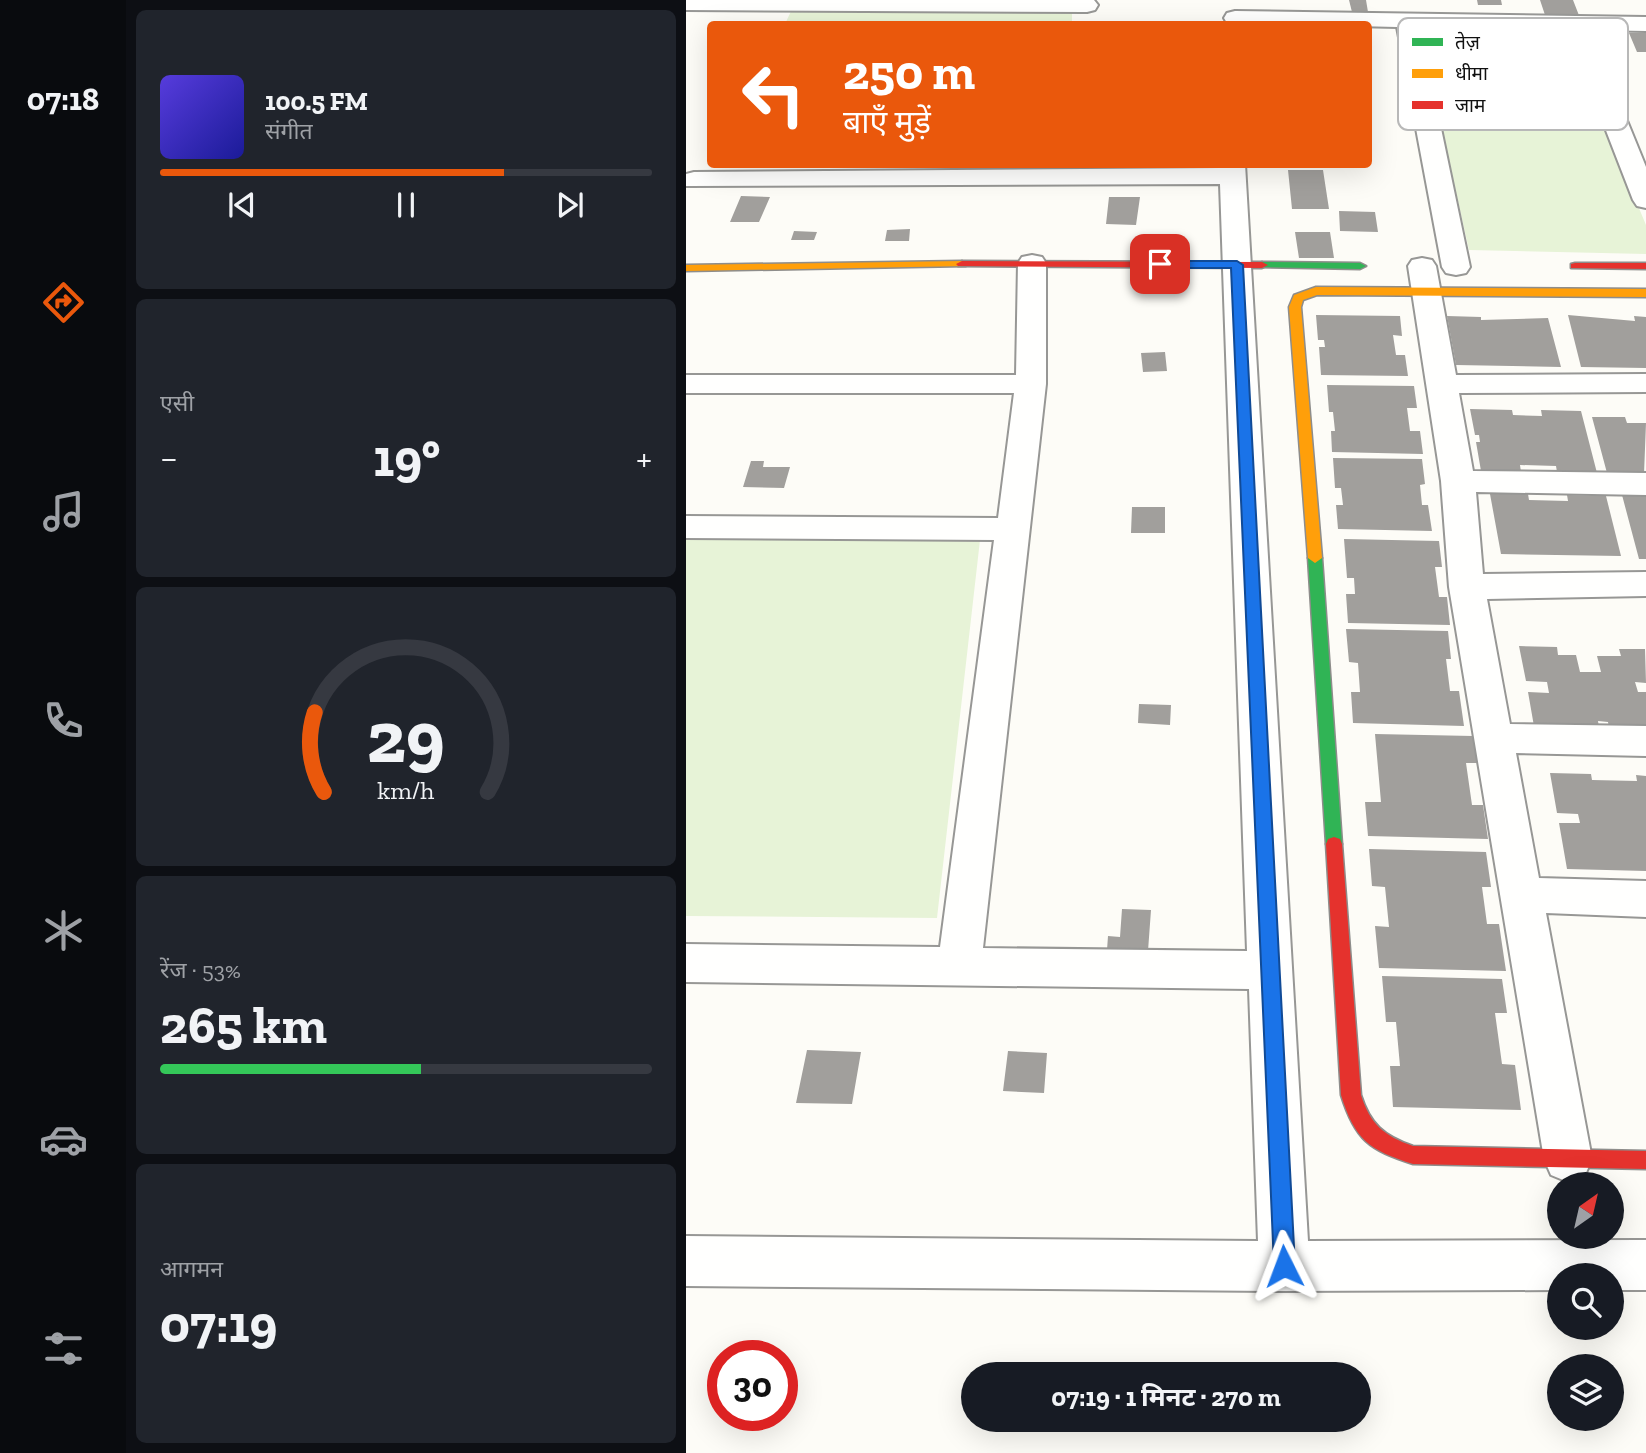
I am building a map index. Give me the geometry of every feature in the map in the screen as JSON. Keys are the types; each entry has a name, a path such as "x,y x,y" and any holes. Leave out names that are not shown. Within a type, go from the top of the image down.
{"street":[{"path":"686,3 1087,10"},
{"path":"779,21 788,4"},
{"path":"1234,14 1398,22"},
{"path":"1628,24 1646,24"},
{"path":"1420,130 1437,270 1443,384 1458,481 1467,587 1569,1159"},
{"path":"1618,130 1646,200"},
{"path":"695,179 1083,170 1232,170 1284,1266"},
{"path":"959,966 1031,384 1031,263"},
{"path":"686,268 1031,263 1382,266"},
{"path":"1564,266 1646,266"},
{"path":"1646,293 1437,270 1316,291 1298,298 1294,307 1308,446 1351,1095 1358,1124 1380,1145 1413,1155 1646,1160"},
{"path":"1443,384 1646,383"},
{"path":"686,384 1031,384"},
{"path":"1458,481 1646,484"},
{"path":"686,527 1013,529"},
{"path":"1467,587 1646,584"},
{"path":"1493,738 1646,741"},
{"path":"1521,895 1646,899"},
{"path":"686,963 1270,970"},
{"path":"686,1261 1284,1266 1646,1265"}],"green space":[{"path":"793,7 1072,9 1072,21 786,21"},
{"path":"1442,130 1606,130 1646,225 1646,254 1469,250"},
{"path":"686,539 980,540 937,918 686,916"}],"building":[{"path":"1349,0 1366,0 1368,12 1352,12"},
{"path":"1477,0 1501,0 1502,5 1478,5"},
{"path":"1540,0 1573,0 1580,18 1546,18"},
{"path":"1629,33 1646,33 1646,52 1637,52"},
{"path":"1288,170 1323,170 1329,209 1292,209"},
{"path":"741,196 770,197 759,222 730,222"},
{"path":"1109,197 1140,197 1136,225 1106,224"},
{"path":"1339,211 1375,212 1378,232 1340,231"},
{"path":"910,229 909,241 885,241 887,230"},
{"path":"794,231 817,232 814,240 791,240"},
{"path":"1295,232 1330,232 1334,258 1299,258"},
{"path":"1316,315 1400,316 1402,336 1393,335 1396,355 1405,355 1408,376 1321,375 1319,347 1325,347 1324,340 1318,340"},
{"path":"1568,315 1635,321 1634,316 1646,317 1646,368 1581,367"},
{"path":"1447,316 1481,317 1481,320 1548,318 1561,367 1456,365"},
{"path":"1165,352 1167,371 1143,372 1141,353"},
{"path":"1327,385 1414,386 1417,408 1407,408 1410,431 1420,431 1423,454 1332,452 1331,431 1335,431 1333,412 1329,412"},
{"path":"1470,409 1512,410 1513,415 1542,416 1541,410 1581,411 1597,473 1557,472 1556,466 1520,465 1521,472 1481,471 1476,442 1480,442 1479,435 1475,435"},
{"path":"1592,417 1625,417 1627,423 1646,423 1644,474 1607,473"},
{"path":"1333,458 1422,459 1425,484 1420,485 1422,505 1428,505 1432,531 1338,529 1336,505 1343,505 1341,488 1335,488"},
{"path":"751,461 764,461 763,467 790,467 784,488 743,487"},
{"path":"1490,494 1528,494 1529,500 1568,501 1567,495 1606,496 1621,556 1501,554"},
{"path":"1622,495 1646,496 1646,559 1639,559"},
{"path":"1132,507 1165,507 1165,533 1131,533"},
{"path":"1344,539 1439,541 1442,567 1435,567 1439,597 1447,597 1450,625 1348,623 1346,594 1355,594 1354,578 1347,578"},
{"path":"1346,629 1448,631 1451,659 1446,659 1450,691 1459,691 1464,726 1353,723 1351,692 1360,692 1358,663 1349,662"},
{"path":"1519,646 1557,647 1558,655 1576,655 1580,672 1601,672 1597,656 1621,656 1619,649 1645,649 1646,683 1635,682 1638,692 1646,692 1646,735 1609,728 1608,722 1598,721 1599,727 1535,732 1528,692 1549,693 1547,682 1526,681"},
{"path":"1139,704 1171,705 1170,725 1138,723"},
{"path":"1375,734 1473,736 1477,763 1466,763 1472,805 1483,805 1488,839 1368,836 1365,802 1381,802"},
{"path":"1550,773 1591,774 1592,780 1637,781 1636,775 1646,776 1646,871 1567,869 1559,823 1580,823 1578,814 1557,813"},
{"path":"1369,849 1486,852 1491,887 1482,887 1487,924 1499,924 1506,971 1379,968 1375,926 1389,927 1385,887 1372,886"},
{"path":"1122,909 1151,910 1148,951 1107,950 1108,936 1120,937"},
{"path":"1382,976 1502,979 1507,1013 1495,1013 1502,1064 1515,1065 1521,1110 1393,1107 1390,1066 1400,1066 1396,1022 1386,1022"},
{"path":"807,1050 861,1052 852,1104 796,1103"},
{"path":"1008,1051 1047,1053 1044,1093 1003,1091"}],"traffic: fast":[{"path":"1262,265 1360,266"},
{"path":"1315,558 1334,844"}],"traffic: slow":[{"path":"686,268 962,264"},
{"path":"1315,558 1295,307 1298,298 1316,291 1646,293"}],"traffic: jam":[{"path":"962,264 1262,265"},
{"path":"1575,266 1646,266"},
{"path":"1334,844 1351,1095 1365,1129 1379,1142 1413,1155 1646,1160"}],"route":[{"path":"1160,264 1237,265 1284,1266"}]}
